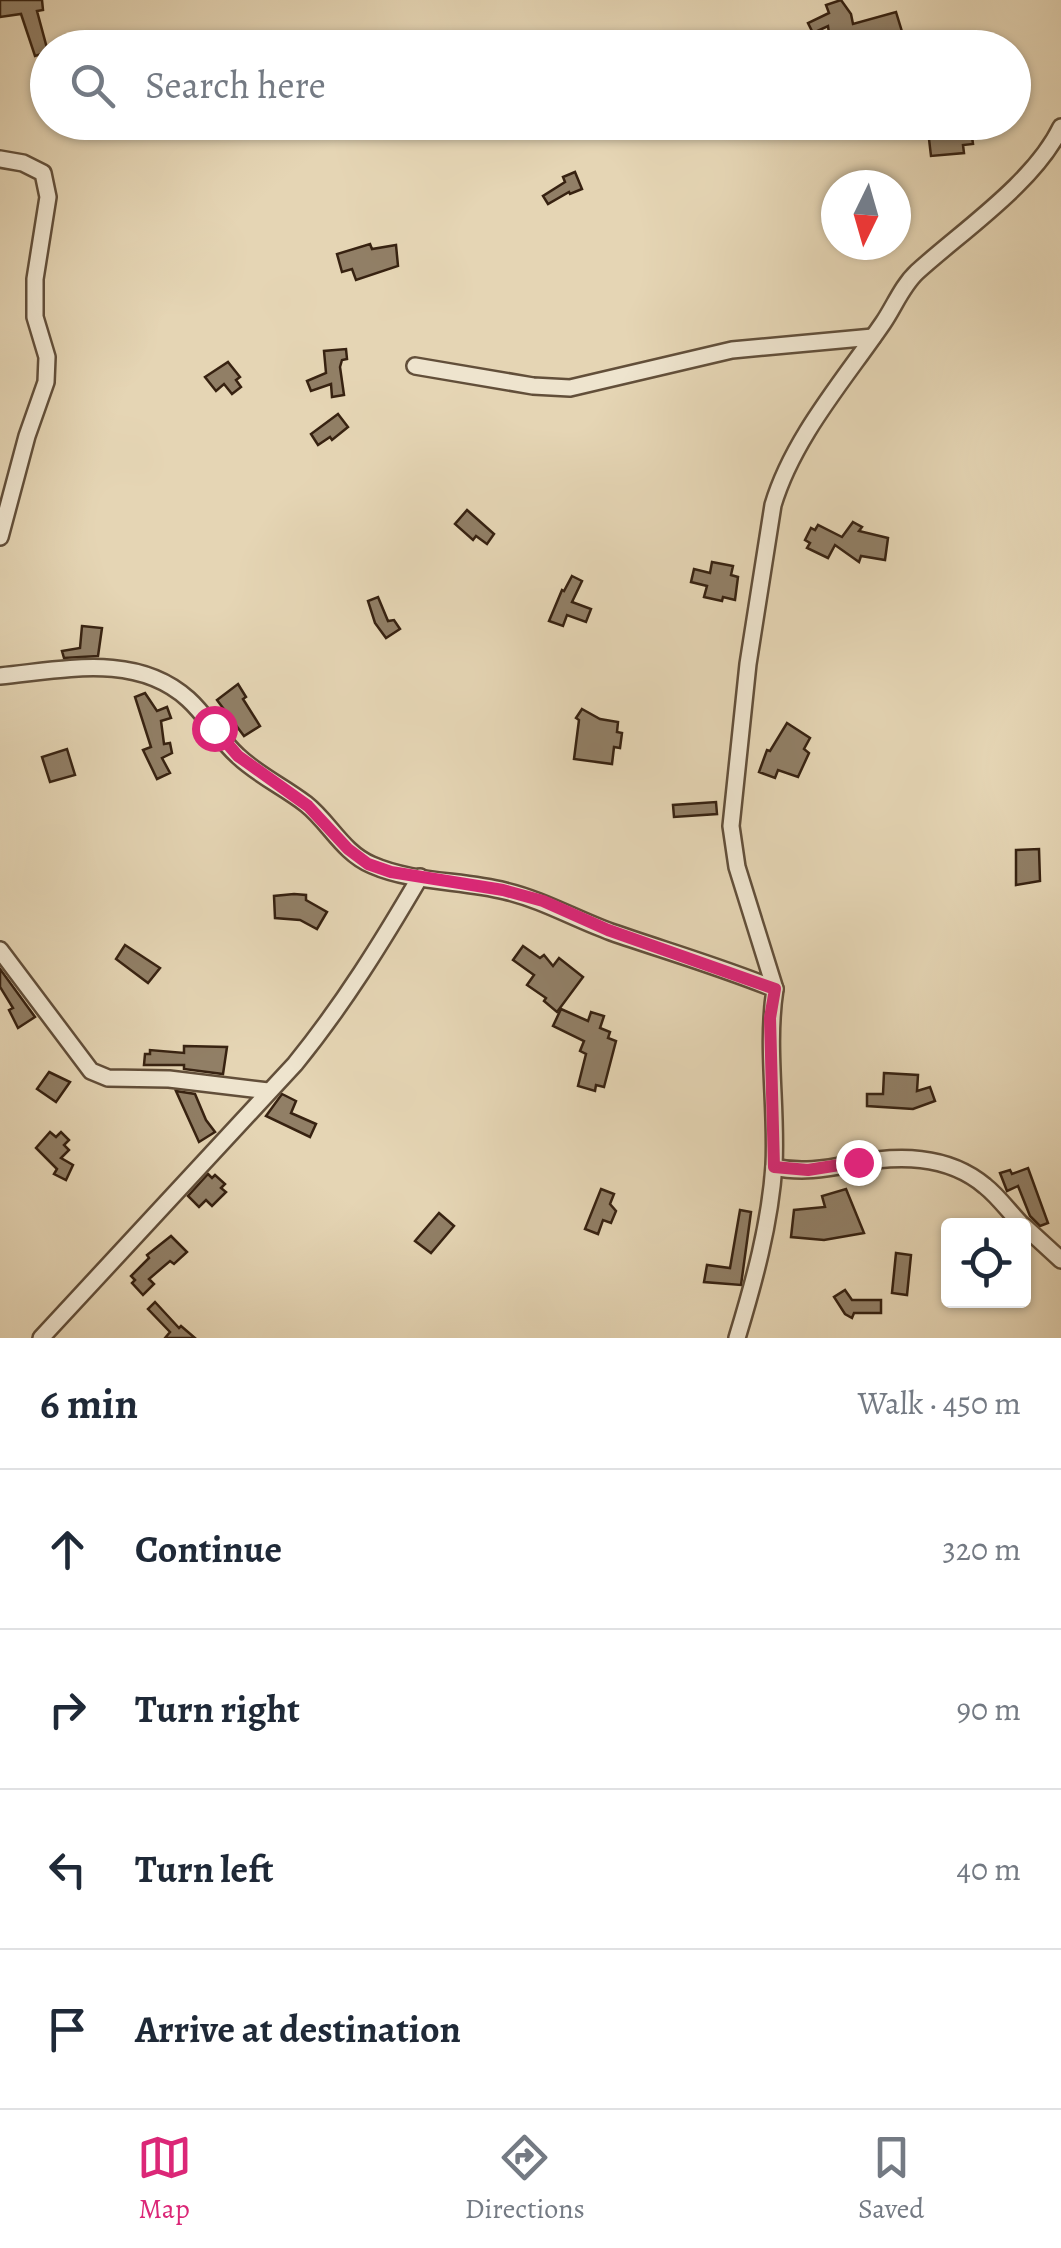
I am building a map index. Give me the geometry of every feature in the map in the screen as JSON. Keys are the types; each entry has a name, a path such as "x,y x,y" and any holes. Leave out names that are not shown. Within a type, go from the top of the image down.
{"street":[{"path":"737,1338 760,1256 774,1167 770,1018 775,989 732,846 731,826 748,664 773,506 795,453 908,282 978,222 1029,170 1061,127"},
{"path":"0,158 43,173 48,197 35,280 46,382 0,537"},
{"path":"416,366 533,386 570,388 732,350 873,337"},
{"path":"0,676 120,668 162,680 192,702 238,756 308,806 348,849 368,864 543,901 608,930 775,989"},
{"path":"41,1338 326,1026 377,952 420,877"},
{"path":"0,950 91,1072 108,1078 169,1078 268,1091"},
{"path":"774,1167 808,1170 898,1157 934,1161 968,1174 987,1187 1016,1218"},
{"path":"1031,1233 1061,1260"}],"building":[{"path":"0,0 42,0 43,10 37,11 42,30 30,30 30,41 21,14 0,17"},
{"path":"841,0 853,24 896,12 901,30 829,30 828,26 812,30 808,23 829,13 826,5"},
{"path":"929,140 972,140 973,144 963,145 964,153 931,156"},
{"path":"575,172 582,189 548,204 543,196 565,182 563,177"},
{"path":"370,244 372,249 396,245 398,266 356,280 352,269 342,272 337,254"},
{"path":"346,349 347,359 342,360 340,367 344,395 332,397 331,384 311,391 307,381 326,373 324,351"},
{"path":"228,362 240,377 236,380 241,387 232,394 224,384 216,391 205,377"},
{"path":"338,414 348,427 318,445 311,434"},
{"path":"467,510 494,534 487,544 476,536 473,540 455,524"},
{"path":"853,522 862,527 859,531 888,538 885,560 861,556 859,562 835,545 828,558 807,548 810,543 805,540 811,528 815,530 818,525 842,537"},
{"path":"712,562 733,566 731,575 738,577 735,600 704,597 707,586 691,582 694,569 710,573"},
{"path":"572,576 582,581 572,602 591,609 586,622 567,615 563,626 549,621"},
{"path":"378,597 388,621 394,620 400,629 386,638 375,623 368,601"},
{"path":"82,626 102,628 98,656 64,658 62,651 80,648"},
{"path":"238,684 260,726 244,736 217,700"},
{"path":"145,693 157,711 167,707 171,718 161,721 164,744 170,743 172,753 162,758 170,773 157,779 143,750 151,747 135,697"},
{"path":"582,709 600,719 618,722 617,732 622,733 620,748 614,747 612,764 574,759 579,720 576,718"},
{"path":"787,723 810,738 804,749 809,753 798,777 778,770 775,778 759,772 767,750 770,751"},
{"path":"67,749 75,775 50,782 42,757"},
{"path":"716,802 717,814 674,817 673,805"},
{"path":"1039,849 1040,881 1016,885 1016,850"},
{"path":"306,895 306,900 327,912 317,929 300,920 275,918 274,896"},
{"path":"125,945 160,968 148,983 116,959"},
{"path":"523,946 540,958 544,955 553,966 559,958 583,977 557,1012 544,1001 546,998 527,985 534,975 513,960"},
{"path":"0,969 35,1017 18,1028 9,1010 13,1008 0,987"},
{"path":"561,1009 588,1021 591,1012 604,1016 600,1028 610,1032 608,1038 616,1041 604,1087 596,1085 595,1091 578,1086 586,1054 580,1051 584,1041 553,1026"},
{"path":"184,1046 227,1047 223,1074 184,1069 184,1065 144,1065 145,1054 150,1054 150,1050 184,1053"},
{"path":"49,1072 70,1082 56,1102 37,1089"},
{"path":"884,1073 918,1075 917,1091 930,1087 935,1101 913,1109 867,1106 867,1094 883,1094"},
{"path":"176,1091 195,1094 215,1132 199,1142"},
{"path":"282,1094 296,1101 291,1113 316,1124 310,1137 266,1116"},
{"path":"50,1132 56,1137 61,1132 69,1140 64,1145 69,1150 61,1158 73,1165 66,1180 54,1174 57,1169 36,1148"},
{"path":"1028,1168 1048,1223 1040,1226 1030,1216 1018,1186 1007,1191 1000,1173 1010,1170 1012,1174"},
{"path":"208,1174 225,1184 221,1188 226,1192 212,1206 206,1200 199,1207 188,1196"},
{"path":"601,1189 614,1194 610,1204 616,1211 611,1223 603,1220 598,1234 585,1229"},
{"path":"846,1189 864,1233 824,1240 791,1237 794,1210 825,1207 822,1196"},
{"path":"740,1210 751,1212 741,1285 704,1282 707,1265 730,1268"},
{"path":"439,1213 454,1226 431,1253 415,1241"},
{"path":"171,1236 187,1252 149,1279 154,1284 143,1295 131,1276 149,1258 147,1255"},
{"path":"896,1253 911,1255 907,1295 892,1293"},
{"path":"845,1290 852,1300 881,1300 881,1313 854,1313 852,1318 845,1314 834,1297"},
{"path":"155,1302 179,1328 195,1338 165,1338 170,1332 148,1309"}],"route":[{"path":"214,728 238,756 308,806 348,849 368,864 391,872 503,890 543,901 608,930 775,989 770,1018 774,1050 774,1167 808,1170 858,1162"}]}
